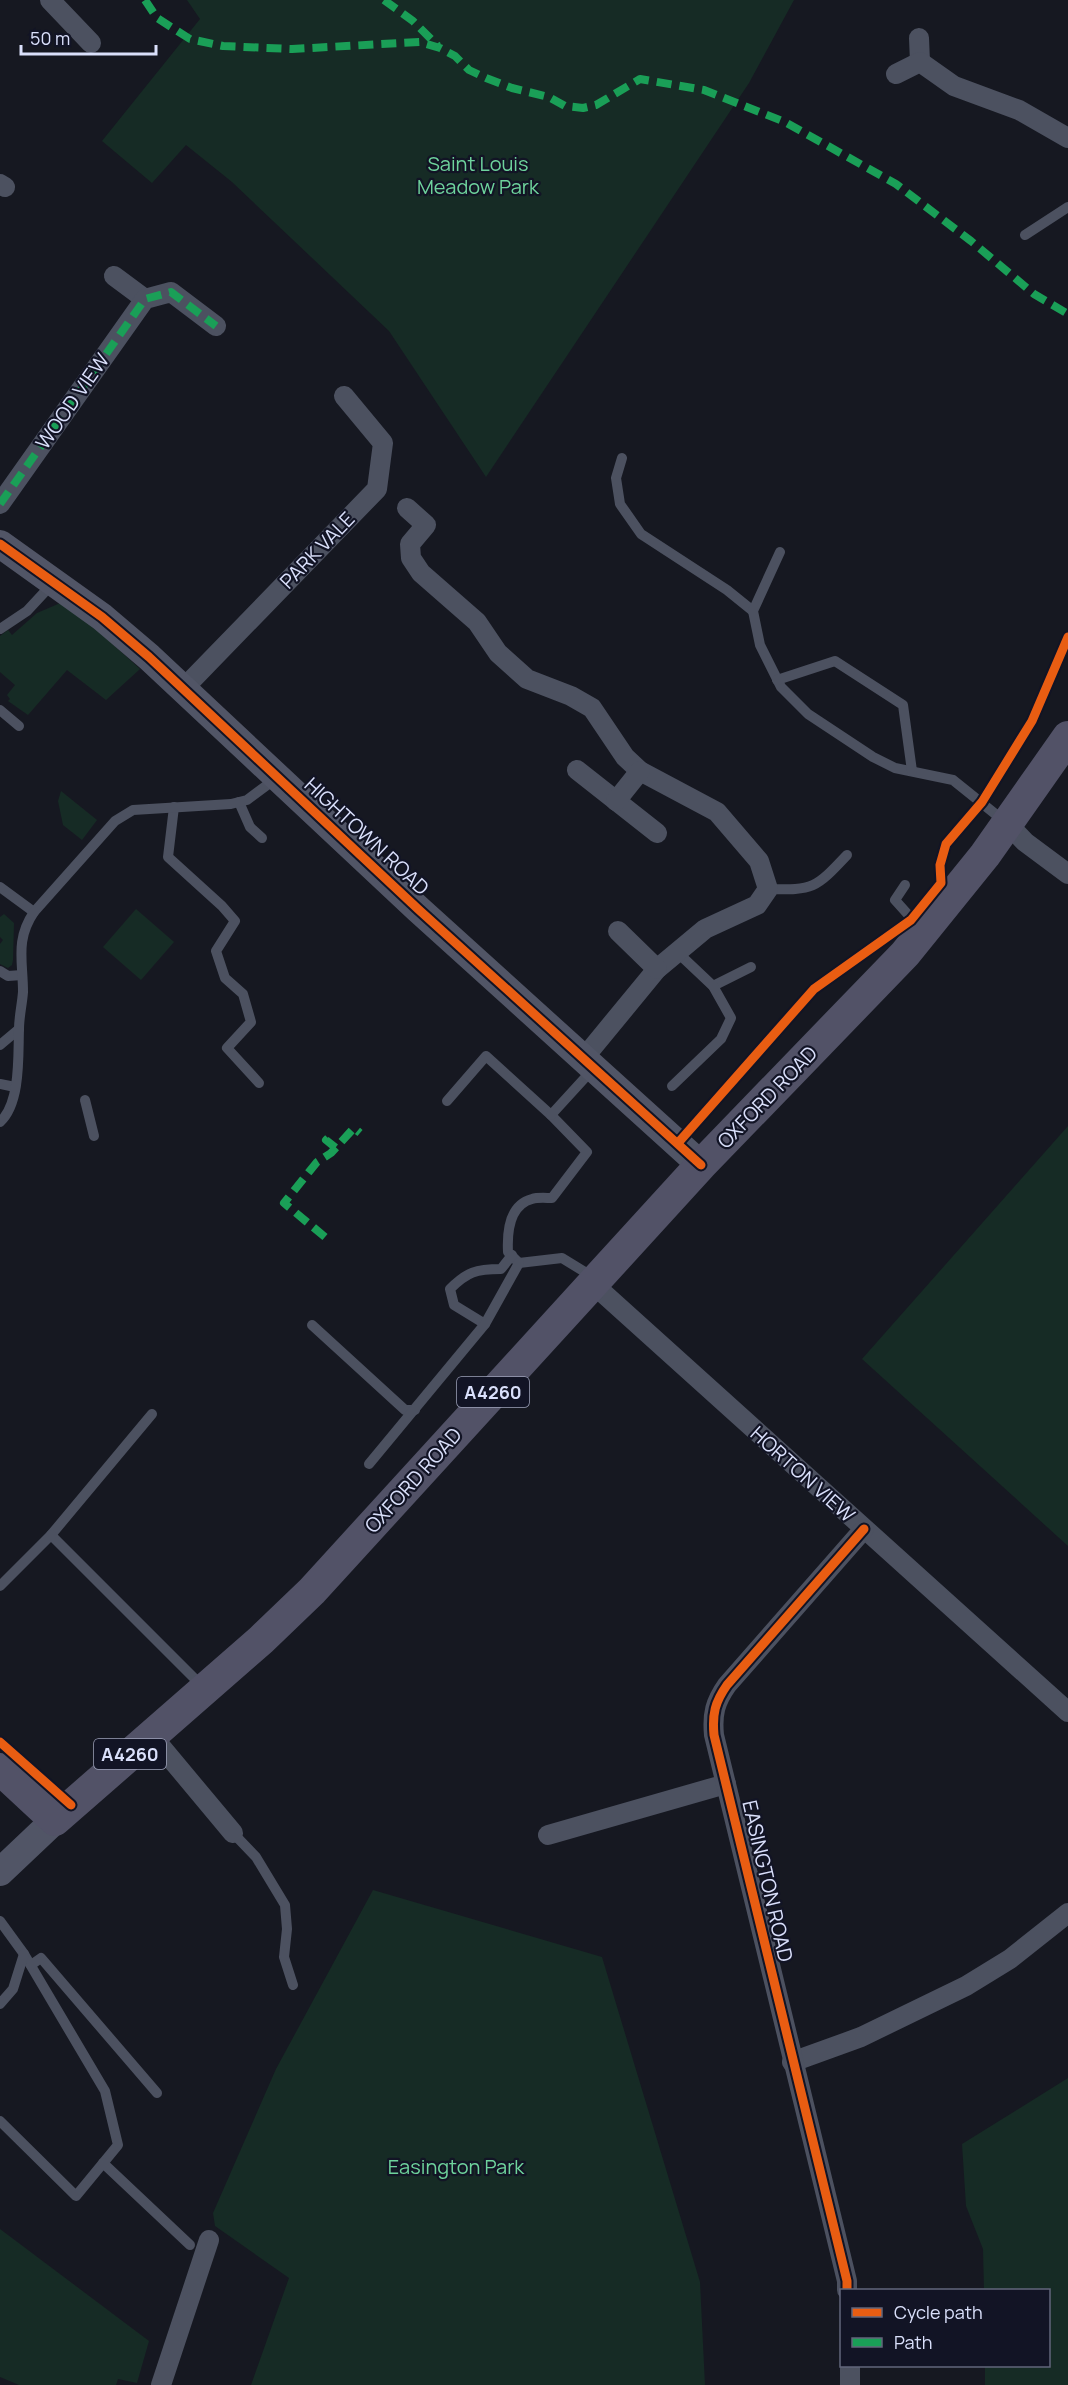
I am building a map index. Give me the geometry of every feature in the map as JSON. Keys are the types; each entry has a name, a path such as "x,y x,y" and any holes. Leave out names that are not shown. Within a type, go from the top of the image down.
{"main road":[{"name":"OXFORD ROAD","path":"55,1820 312,1592 701,1165 905,954 985,855 1068,737"},
{"path":"0,1769 55,1820"}],"street":[{"path":"50,0 91,43"},
{"path":"919,38 920,62"},
{"path":"896,74 920,62"},
{"path":"920,62 954,86 1019,110 1068,138"},
{"path":"114,276 145,299 171,292 216,326"},
{"name":"WOOD VIEW","path":"0,504 145,299"},
{"name":"PARK VALE","path":"183,689 377,489 383,443 344,396"},
{"path":"407,508 426,525 410,544 411,558 421,573 477,622 498,653 527,680 571,696 592,708 625,757 640,771 717,812 759,861 768,889 757,905 705,929 657,969 588,1064"},
{"name":"HIGHTOWN ROAD","path":"0,544 102,617 701,1165"},
{"path":"577,770 657,833"},
{"path":"616,801 640,771"},
{"path":"1007,823 1025,842 1068,874"},
{"path":"618,931 657,969"},
{"name":"HORTON VIEW","path":"594,1281 1068,1712"},
{"name":"EASINGTON ROAD","path":"847,2289 847,2281 792,2062 712,1718 718,1698 864,1528"},
{"path":"152,1736 233,1833"},
{"path":"548,1834 726,1784"},
{"name":"OXFORD ROAD","path":"0,1872 55,1820"},
{"path":"792,2062 861,2037 966,1986 1010,1959 1068,1913"},
{"path":"161,2385 206,2236"},
{"path":"850,2367 850,2385"}],"lane":[{"path":"1025,236 1068,207"},
{"path":"622,458 616,478 620,504 641,534 727,590 753,611"},
{"path":"780,552 753,611 760,645 777,680 794,701 830,731 895,768 953,780 1007,823"},
{"path":"0,629 27,611 53,583"},
{"path":"777,680 835,661 903,705 912,771"},
{"path":"0,710 19,726"},
{"path":"0,1122 7,1116 15,1087 20,1054 19,1029 23,994 20,946 26,925 34,912 115,821 133,810 204,807 239,802 263,790 278,777"},
{"path":"239,802 250,827 262,838"},
{"path":"174,807 168,857 222,906 235,921 216,951 225,978 243,994 251,1022 227,1048 259,1083"},
{"path":"768,889 803,889 822,882 847,855"},
{"path":"905,885 895,900 923,931"},
{"path":"0,887 34,912"},
{"path":"672,1086 721,1039 731,1018 713,986 677,952"},
{"path":"713,986 751,967"},
{"path":"0,971 8,976 22,975"},
{"path":"0,1045 19,1029"},
{"path":"447,1101 486,1056 587,1152 552,1197 531,1199 514,1212 507,1230 508,1252 515,1259"},
{"path":"550,1115 588,1064"},
{"path":"0,1084 15,1087"},
{"path":"85,1100 94,1136"},
{"path":"485,1324 454,1305 450,1289 464,1275 483,1269 501,1269 515,1259 562,1258 594,1281"},
{"path":"369,1464 485,1324 515,1259"},
{"path":"312,1325 405,1410 415,1410"},
{"path":"0,1586 51,1535 152,1414"},
{"path":"51,1535 205,1689"},
{"path":"233,1833 256,1857 285,1905 288,1929 284,1957 293,1985"},
{"path":"0,1921 31,1965 105,2091 118,2145 76,2196 0,2121"},
{"path":"0,2004 14,1989 24,1954"},
{"path":"31,1965 41,1958 157,2093"},
{"path":"103,2163 190,2245"}],"green space":[{"name":"Saint Louis Meadow Park","path":"187,0 794,0 749,83 486,477 389,331 232,182 186,145 152,183 102,141 200,19"},
{"path":"65,601 140,669 106,700 67,670 28,715 8,701 10,699 7,695 15,685 0,672 0,636 8,630 12,635 37,613"},
{"path":"61,791 97,820 82,840 63,825 58,801"},
{"path":"136,909 174,942 141,980 103,947"},
{"path":"4,914 14,923 13,960 12,965 8,968 0,964 0,944 3,940 0,937 0,917"},
{"path":"1068,1126 1068,1546 862,1359"},
{"name":"Easington Park","path":"373,1890 602,1957 700,2282 705,2385 251,2385 289,2278 215,2226 213,2213 276,2069"},
{"path":"1068,2078 1068,2385 985,2385 985,2367 1050,2367 1050,2289 984,2289 983,2249 966,2206 962,2144"},
{"path":"0,2229 149,2341 137,2383 118,2379 116,2385 19,2385 0,2377"}],"marked path":[{"path":"145,0 157,18 190,39 223,46 292,49 420,42 440,48 455,56 469,70 486,78 512,88 549,97 565,106 583,108 596,105 640,79 704,90 785,122 896,184 971,241 1034,294 1068,314"},
{"path":"384,0 413,21 438,46"},
{"path":"0,504 145,299 171,292 216,326"},
{"path":"325,1237 284,1203 317,1162 331,1153 354,1128 360,1133"},
{"path":"328,1138 326,1140 336,1148"}],"cycle path":[{"path":"0,544 102,617 149,657 418,909 701,1165"},
{"path":"678,1143 814,989 911,920 941,883 940,865 946,844 982,802 1032,721 1068,637"},
{"path":"847,2289 847,2281 714,1735 714,1721 715,1708 727,1685 864,1529"},
{"path":"0,1742 71,1805"}]}
